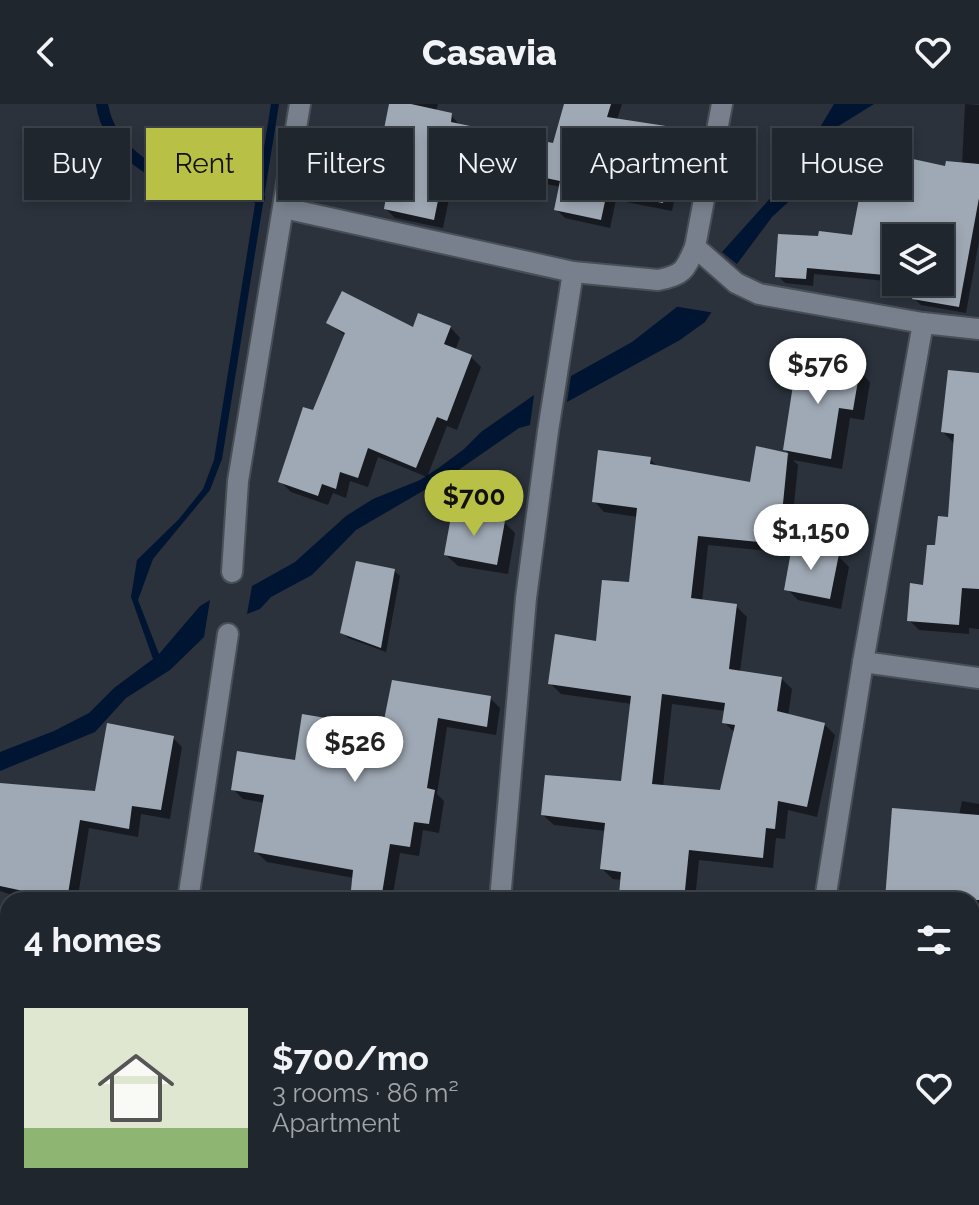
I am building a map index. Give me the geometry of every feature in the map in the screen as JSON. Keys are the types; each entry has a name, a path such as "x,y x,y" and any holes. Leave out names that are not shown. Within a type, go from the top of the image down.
{"street":[{"path":"232,572 238,481 300,104"},
{"path":"284,208 573,272 658,280 672,277 685,270 700,252 722,104"},
{"path":"700,252 736,283 759,294 923,323 979,329"},
{"path":"501,892 526,598 573,272"},
{"path":"826,892 923,323"},
{"path":"189,892 228,634"},
{"path":"863,662 979,678"}],"water":[{"path":"271,104 279,104 222,459 210,490 153,559 138,600 159,654 200,606 210,600 204,637 170,670 126,698 95,732 0,771 0,752 54,731 89,713 114,688 153,659 131,597 137,560 179,519 203,489 214,460 256,200 262,200 262,160"},
{"path":"834,104 874,104 837,128 820,128"},
{"path":"772,196 772,200 790,200 772,217 737,264 722,252"},
{"path":"725,291 705,322 680,340 567,402 571,376 632,342 682,303"},
{"path":"534,395 530,425 519,428 457,471 356,530 312,575 271,597 260,609 247,614 252,586 295,562 346,516 373,499 420,480 440,467 481,432"}],"pier":[{"path":"706,272 729,291 715,313 673,306"}],"building":[{"path":"389,104 411,104 452,113 451,122 480,128 429,128 429,200 438,200 434,220 384,209 386,200 413,200 413,128 384,128"},
{"path":"564,104 611,104 607,117 679,128 562,128 562,200 605,200 601,220 554,210 560,181 546,178 546,142 553,143"},
{"path":"912,159 945,166 946,161 979,164 979,198 959,307 912,299 913,296 954,296 954,224 882,224 882,275 807,268 806,279 775,277 778,234 818,236 819,231 852,235 859,200 912,200"},
{"path":"342,291 413,327 418,313 451,326 444,344 472,355 447,421 437,417 416,468 368,448 358,478 340,472 336,489 322,484 318,496 278,482 303,407 313,410 345,333 326,323"},
{"path":"797,359 860,369 853,410 839,408 831,459 783,450"},
{"path":"948,370 979,373 979,589 962,588 959,625 907,621 910,583 923,585 927,545 935,545 938,516 948,517 954,434 941,432"},
{"path":"756,446 788,453 779,544 698,536 691,598 737,604 729,669 782,677 777,711 825,723 807,807 778,801 775,829 766,828 763,858 689,850 685,892 619,892 621,872 600,869 605,823 541,815 545,775 621,781 631,696 548,684 555,634 596,641 602,580 629,582 637,508 592,502 598,450 651,457 650,464 750,482","holes":["662,694 725,703 722,723 735,725 720,790 652,784"]},
{"path":"452,511 505,521 497,565 444,555"},
{"path":"792,546 839,554 830,599 784,590"},
{"path":"356,561 395,569 381,648 340,633"},
{"path":"392,680 491,696 487,727 438,718 427,788 435,790 429,824 414,822 410,847 390,844 382,892 351,892 353,870 254,852 264,795 231,790 237,751 295,760 302,714 362,724 363,717 384,720"},
{"path":"107,723 174,736 161,810 132,806 129,829 80,820 68,892 28,892 0,886 0,783 95,791"},
{"path":"892,808 979,815 979,892 886,892"}],"waterway":[{"path":"102,104 114,135 124,149 146,166"}]}
